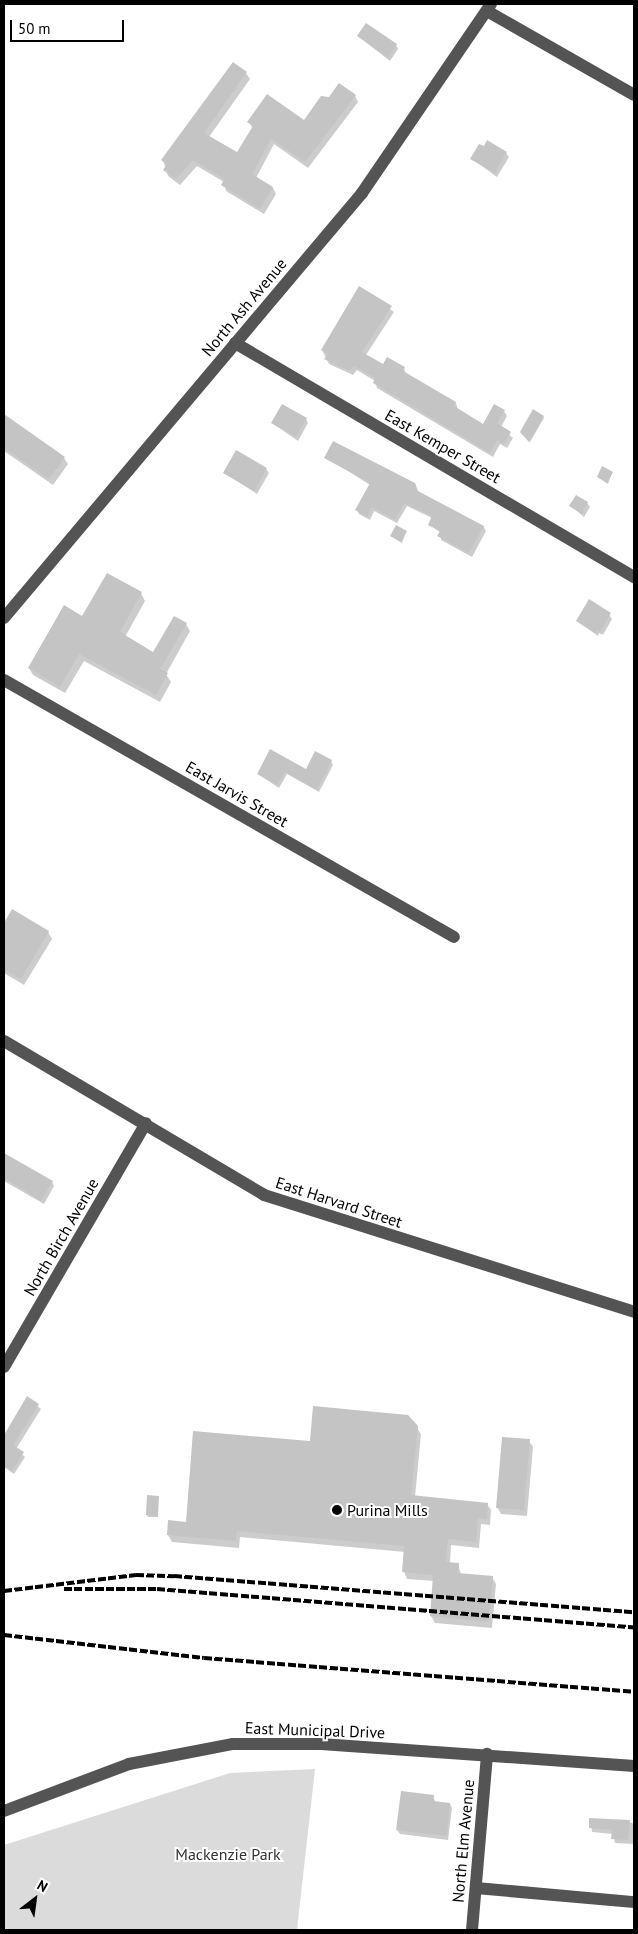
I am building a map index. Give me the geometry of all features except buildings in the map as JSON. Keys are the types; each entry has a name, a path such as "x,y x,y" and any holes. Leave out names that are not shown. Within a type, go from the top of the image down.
{"street":[{"path":"489,7 634,95"},
{"name":"North Ash Avenue","path":"4,618 367,186 489,7"},
{"name":"East Kemper Street","path":"235,343 634,577"},
{"name":"East Jarvis Street","path":"4,680 454,937"},
{"name":"East Harvard Street","path":"4,1041 146,1123 264,1195 634,1312"},
{"name":"North Birch Avenue","path":"4,1367 146,1123"},
{"name":"East Municipal Drive","path":"4,1811 129,1764 233,1744 272,1742 486,1754 634,1766"},
{"name":"North Elm Avenue","path":"472,1930 486,1754"},
{"path":"476,1888 634,1902"}],"green space":[{"name":"Mackenzie Park","path":"315,1769 297,1930 4,1930 4,1845 230,1773"}],"railway":[{"path":"4,1591 136,1575 174,1576 634,1612"},
{"path":"64,1589 157,1589 634,1627"},
{"path":"4,1635 204,1658 634,1692"}],"place":[{"name":"Purina Mills","path":"337,1510"}]}
